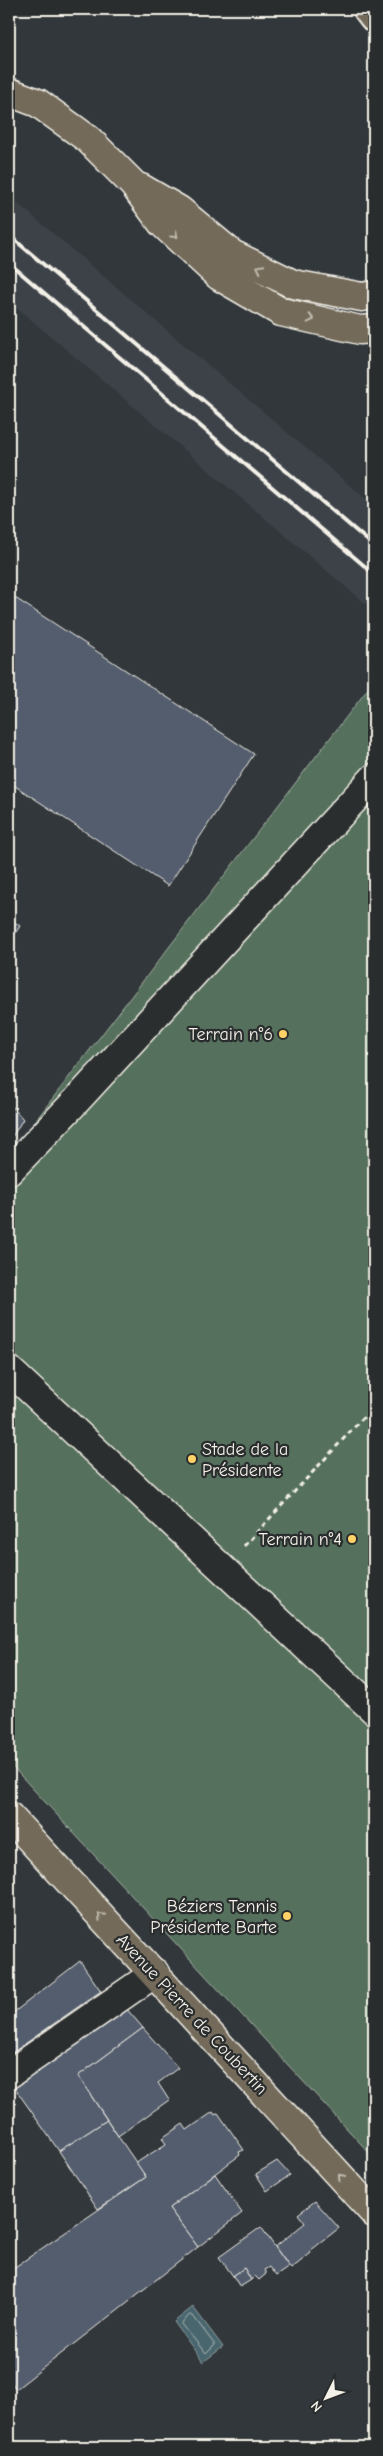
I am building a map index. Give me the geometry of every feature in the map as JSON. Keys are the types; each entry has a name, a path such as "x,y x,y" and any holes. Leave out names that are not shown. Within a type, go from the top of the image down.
{"main road":[{"path":"368,9 374,12"},
{"path":"368,9 374,18"},
{"path":"9,92 38,103 88,139 133,184 162,223 219,276 281,312 360,330 374,329"},
{"path":"133,184 179,210 232,254 293,284 362,297 374,295"},
{"name":"Avenue Pierre de Coubertin","path":"9,1816 374,2213"}],"street":[{"path":"9,1171 78,1099 374,778"},
{"path":"9,1370 374,1710"},
{"path":"9,2074 155,1973"}],"path":[{"path":"223,1569 374,1406"}],"shaded area":[{"path":"9,196 374,506 374,611 9,301"}],"green space":[{"name":"Stade de la Présidente","path":"374,681 374,2158 9,1763 9,1155"}],"water":[{"path":"193,2307 223,2347 203,2362 174,2322"}],"building":[{"path":"9,594 254,754 168,886 9,782"},
{"path":"9,918 20,926 9,943"},
{"path":"9,1103 23,1119 9,1142"},
{"path":"80,1961 101,1991 9,2055 9,2016"},
{"path":"124,2006 143,2028 78,2076 107,2120 59,2151 12,2084"},
{"path":"143,2028 178,2068 158,2083 169,2100 118,2136 78,2076"},
{"path":"213,2112 215,2115 218,2113 244,2150 239,2152 240,2155 169,2208 198,2247 16,2389 9,2379 9,2271 146,2177 136,2163 166,2144 162,2138 183,2124 187,2130"},
{"path":"107,2120 146,2177 98,2209 59,2151"},
{"path":"277,2161 290,2175 267,2191 256,2174"},
{"path":"215,2174 242,2213 198,2247 169,2208"},
{"path":"315,2201 339,2228 291,2269 275,2247 305,2223 298,2214"},
{"path":"261,2227 289,2267 276,2276 269,2267 264,2270 266,2274 259,2280 255,2276 251,2280 244,2268 233,2276 219,2257"},
{"path":"244,2268 251,2280 240,2287 233,2276"}],"railway":[{"path":"9,235 374,546"},
{"path":"9,263 374,574"}],"place":[{"name":"Terrain n°6","path":"283,1034"},
{"name":"Stade de la Présidente","path":"192,1459"},
{"name":"Terrain n°4","path":"352,1539"},
{"name":"Béziers Tennis Présidente Barte","path":"287,1916"}]}
